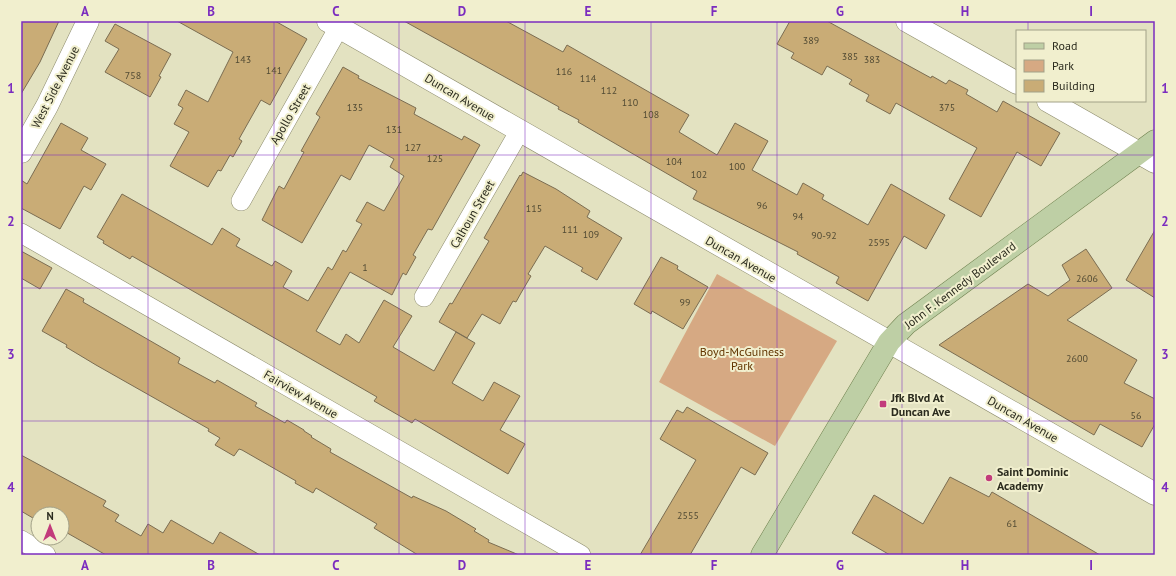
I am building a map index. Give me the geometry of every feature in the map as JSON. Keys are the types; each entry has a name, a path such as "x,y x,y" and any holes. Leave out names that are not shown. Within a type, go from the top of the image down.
{"main road":[{"name":"John F. Kennedy Boulevard","path":"762,555 889,342 906,324 1150,152"}],"street":[{"name":"West Side Avenue","path":"21,152 47,106 88,21"},
{"path":"915,23 1016,82"},
{"name":"Duncan Avenue","path":"334,24 429,78 519,132 1155,494"},
{"name":"Apollo Street","path":"241,201 334,24"},
{"path":"1050,102 1150,152"},
{"name":"Calhoun Street","path":"424,297 519,132"},
{"name":"Fairview Avenue","path":"21,233 581,555"},
{"path":"21,540 46,555"}],"green space":[{"name":"Boyd-McGuiness Park","path":"717,274 837,341 775,446 659,382"}],"building":[{"path":"21,21 59,21 40,62 21,94"},
{"path":"177,21 275,21 307,39 270,105 261,100 239,139 242,141 233,157 230,155 221,171 218,170 208,187 170,166 189,132 174,124 183,108 178,105 186,90 208,102 233,52"},
{"path":"404,21 506,21 563,52 567,45 689,115 679,132 717,155 735,123 768,141 752,170 797,195 803,183 824,195 822,199 868,225 891,184 945,215 926,249 904,236 868,301 836,283 839,277 797,254 798,252 693,199 697,191 578,122 579,120 558,109 559,107"},
{"path":"790,21 827,21 931,78 932,76 946,84 949,80 968,90 966,94 997,112 1003,101 1060,133 1041,166 1017,152 981,217 949,199 977,148 896,103 890,114 866,101 869,95 849,84 852,80 827,66 822,75 791,58 794,53 777,44"},
{"path":"115,24 171,54 150,97 105,72 119,49 105,41"},
{"path":"343,67 359,76 358,78 416,108 414,114 462,140 464,136 480,145 432,230 428,229 413,255 416,257 406,275 403,273 392,295 350,272 316,331 340,345 346,334 359,343 384,300 412,316 393,347 434,371 456,332 475,343 452,383 483,401 494,382 520,396 500,430 525,444 508,474 415,419 412,423 374,401 377,397 132,256 130,259 103,243 104,241 97,237 122,194 212,245 222,228 240,239 236,246 272,266 275,261 292,271 283,287 308,301 328,267 332,270 343,250 346,252 362,224 356,221 367,202 384,211 404,176 390,167 394,159 369,145 350,180 341,175 302,243 262,220 279,186 284,189 304,152 301,151 320,117 316,114"},
{"path":"61,123 88,138 81,150 106,164 91,190 84,186 60,229 21,208 21,180 27,184"},
{"path":"523,172 556,189 590,211 587,217 622,238 597,280 581,271 583,268 545,246 528,274 531,276 516,302 513,301 500,324 482,314 467,338 439,322 450,303 452,304 489,241 484,238"},
{"path":"1155,230 1155,298 1126,280"},
{"path":"1086,249 1112,288 1067,320 1137,360 1124,383 1155,399 1155,424 1142,447 1100,424 1094,435 939,345 1028,284 1048,296 1070,280 1062,265"},
{"path":"21,251 52,268 40,289 21,278"},
{"path":"661,257 678,266 677,269 708,287 683,329 652,311 651,314 634,304"},
{"path":"66,289 84,299 83,302 180,358 178,363 215,383 217,380 257,403 255,406 285,423 287,420 304,430 312,436 311,437 331,449 330,452 412,498 413,496 446,511 476,529 474,531 489,540 488,542 519,555 418,555 374,528 377,524 316,488 313,493 295,483 296,481 242,450 239,449 234,456 215,445 220,438 208,431 209,429 96,365 66,347 67,345 42,331"},
{"path":"687,407 768,453 755,475 741,467 690,555 640,555 696,460 660,439 677,410 683,413"},
{"path":"21,455 106,501 103,506 119,515 115,521 141,536 148,524 163,533 171,520 213,544 220,532 260,555 106,555 70,535 70,506 30,506 30,516 21,511"},
{"path":"950,477 989,497 992,492 1100,555 890,555 852,533 874,495 923,524"}],"place":[{"name":"Jfk Blvd At Duncan Ave","path":"883,404"},
{"name":"Saint Dominic Academy","path":"989,478"}]}
